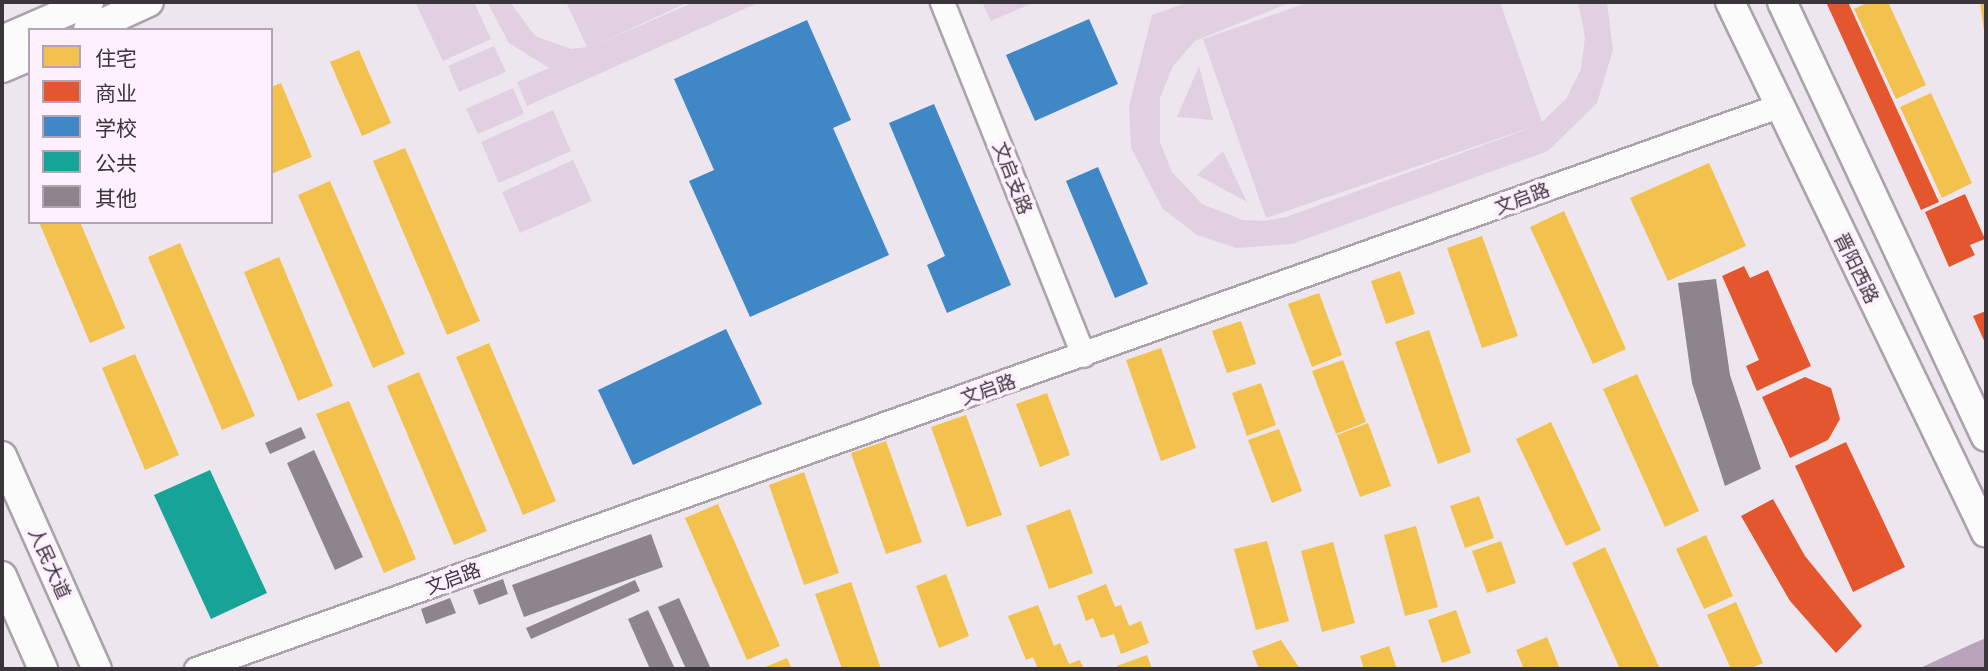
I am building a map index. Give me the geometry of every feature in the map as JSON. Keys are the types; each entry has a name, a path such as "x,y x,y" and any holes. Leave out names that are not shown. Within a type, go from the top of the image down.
{"main road":[{"path":"29,28 89,2"},
{"path":"92,28 149,2"},
{"name":"晋阳西路","path":"1730,2 1986,533"},
{"path":"1782,2 1986,437"},
{"path":"2,40 28,29"},
{"path":"2,68 28,56"},
{"name":"人民大道","path":"2,456 97,669"},
{"path":"2,576 43,669"}],"street":[{"name":"文启支路","path":"942,2 1083,355"},
{"name":"文启路","path":"196,669 1779,106"}],"shaded area":[{"path":"415,2 474,2 491,39 443,61"},
{"path":"487,2 510,2 535,36 571,49 587,47 566,2 689,2 591,47 694,2 760,2 527,106 517,82 549,68 509,43"},
{"path":"982,2 1035,2 991,21"},
{"path":"1188,2 1292,2 1195,41 1173,66 1160,98 1160,142 1172,172 1202,204 1243,220 1264,221 1286,217 1538,125 1266,218 1203,39 1310,2 1500,2 1542,122 1566,99 1581,69 1585,37 1578,2 1607,2 1613,50 1597,103 1548,151 1292,244 1236,248 1197,235 1163,209 1131,148 1129,106 1152,15"},
{"path":"494,46 506,72 459,92 448,66"},
{"path":"1199,66 1213,120 1177,117"},
{"path":"513,88 524,114 478,134 466,109"},
{"path":"553,110 571,151 499,183 481,142"},
{"path":"1223,151 1247,202 1197,175"},
{"path":"573,160 592,201 520,233 502,192"},
{"path":"1986,638 1986,669 1918,669 1974,643"}],"building: 住宅":[{"path":"1869,2 1888,2 1926,85 1896,99 1854,9"},
{"path":"1980,2 1986,2 1985,38"},
{"path":"359,50 391,123 362,136 330,62"},
{"path":"281,83 312,157 273,173 273,86"},
{"path":"1931,93 1972,183 1942,198 1900,107"},
{"path":"405,148 480,321 447,335 373,161"},
{"path":"1709,163 1746,246 1668,281 1630,198"},
{"path":"330,181 405,354 373,368 298,195"},
{"path":"1564,211 1626,349 1593,364 1530,227"},
{"path":"40,224 81,224 125,328 90,343"},
{"path":"1482,236 1518,336 1482,348 1447,248"},
{"path":"180,243 255,416 222,430 148,257"},
{"path":"279,257 333,386 298,401 244,272"},
{"path":"1400,271 1415,314 1386,324 1371,281"},
{"path":"1319,293 1342,355 1312,367 1288,304"},
{"path":"1241,321 1256,364 1227,373 1212,331"},
{"path":"1429,330 1471,452 1438,464 1395,342"},
{"path":"489,343 556,501 523,515 456,357"},
{"path":"1161,348 1196,448 1161,461 1126,360"},
{"path":"135,354 179,455 145,470 102,368"},
{"path":"1343,360 1366,422 1336,434 1312,371"},
{"path":"419,372 487,531 454,545 387,386"},
{"path":"1637,374 1699,511 1665,527 1603,389"},
{"path":"1261,383 1276,425 1247,436 1232,393"},
{"path":"1047,393 1070,455 1040,467 1016,404"},
{"path":"349,401 416,559 384,573 316,414"},
{"path":"966,415 1002,515 967,527 931,427"},
{"path":"1551,422 1601,530 1566,546 1516,439"},
{"path":"1368,423 1391,486 1360,497 1337,435"},
{"path":"1279,429 1302,491 1272,503 1248,440"},
{"path":"886,441 922,542 886,554 851,453"},
{"path":"804,472 839,573 804,585 769,485"},
{"path":"1479,496 1494,538 1465,548 1450,506"},
{"path":"718,504 780,646 747,660 685,518"},
{"path":"1070,509 1093,573 1049,589 1026,526"},
{"path":"1416,526 1438,607 1405,616 1384,535"},
{"path":"1706,535 1733,596 1704,609 1676,549"},
{"path":"1267,541 1289,621 1256,630 1234,549"},
{"path":"1501,541 1516,583 1487,593 1472,551"},
{"path":"1333,542 1355,623 1322,632 1301,551"},
{"path":"1605,547 1660,669 1620,669 1572,563"},
{"path":"946,574 969,636 939,648 916,586"},
{"path":"851,582 881,669 842,669 815,594"},
{"path":"1106,584 1115,607 1121,605 1129,626 1141,621 1149,643 1121,654 1114,634 1101,638 1093,618 1086,621 1077,596"},
{"path":"1736,602 1763,663 1749,669 1731,669 1707,615"},
{"path":"1038,605 1054,646 1060,643 1069,664 1080,660 1084,669 1038,669 1033,657 1026,660 1008,616"},
{"path":"1456,610 1471,653 1442,663 1428,620"},
{"path":"1547,637 1560,669 1524,669 1516,650"},
{"path":"1281,640 1300,669 1259,669 1252,651"},
{"path":"1389,646 1397,669 1364,669 1360,656"},
{"path":"1147,655 1152,669 1118,669 1117,666"},
{"path":"787,658 792,669 761,669"}],"building: 商业":[{"path":"1826,2 1848,2 1939,202 1921,210"},
{"path":"1965,194 1985,239 1970,245 1975,255 1949,267 1925,212"},
{"path":"1744,266 1750,278 1768,270 1811,366 1757,391 1746,366 1759,360 1722,276"},
{"path":"1986,311 1986,345 1973,316"},
{"path":"1805,377 1831,388 1840,419 1828,440 1790,458 1762,397"},
{"path":"1846,442 1905,567 1853,592 1795,466"},
{"path":"1773,499 1805,556 1862,626 1836,653 1790,601 1741,516"}],"building: 学校":[{"path":"1089,19 1118,84 1035,121 1006,55"},
{"path":"807,20 851,120 833,128 889,255 750,317 689,181 714,170 674,79"},
{"path":"934,104 1011,285 947,313 927,265 945,256 889,123"},
{"path":"1098,167 1148,284 1115,298 1066,181"},
{"path":"726,329 762,404 633,465 598,390"}],"building: 公共":[{"path":"210,470 267,593 211,619 154,495"}],"building: 其他":[{"path":"1716,279 1730,375 1761,469 1725,486 1692,383 1678,283"},
{"path":"301,427 306,438 270,454 265,443"},
{"path":"314,450 363,557 335,570 287,463"},
{"path":"651,534 663,567 524,617 512,585"},
{"path":"503,579 508,594 479,605 473,590"},
{"path":"635,580 640,591 531,639 526,628"},
{"path":"450,598 456,613 426,624 421,609"},
{"path":"679,598 711,669 686,669 658,607"},
{"path":"648,610 675,669 650,669 628,619"}]}
